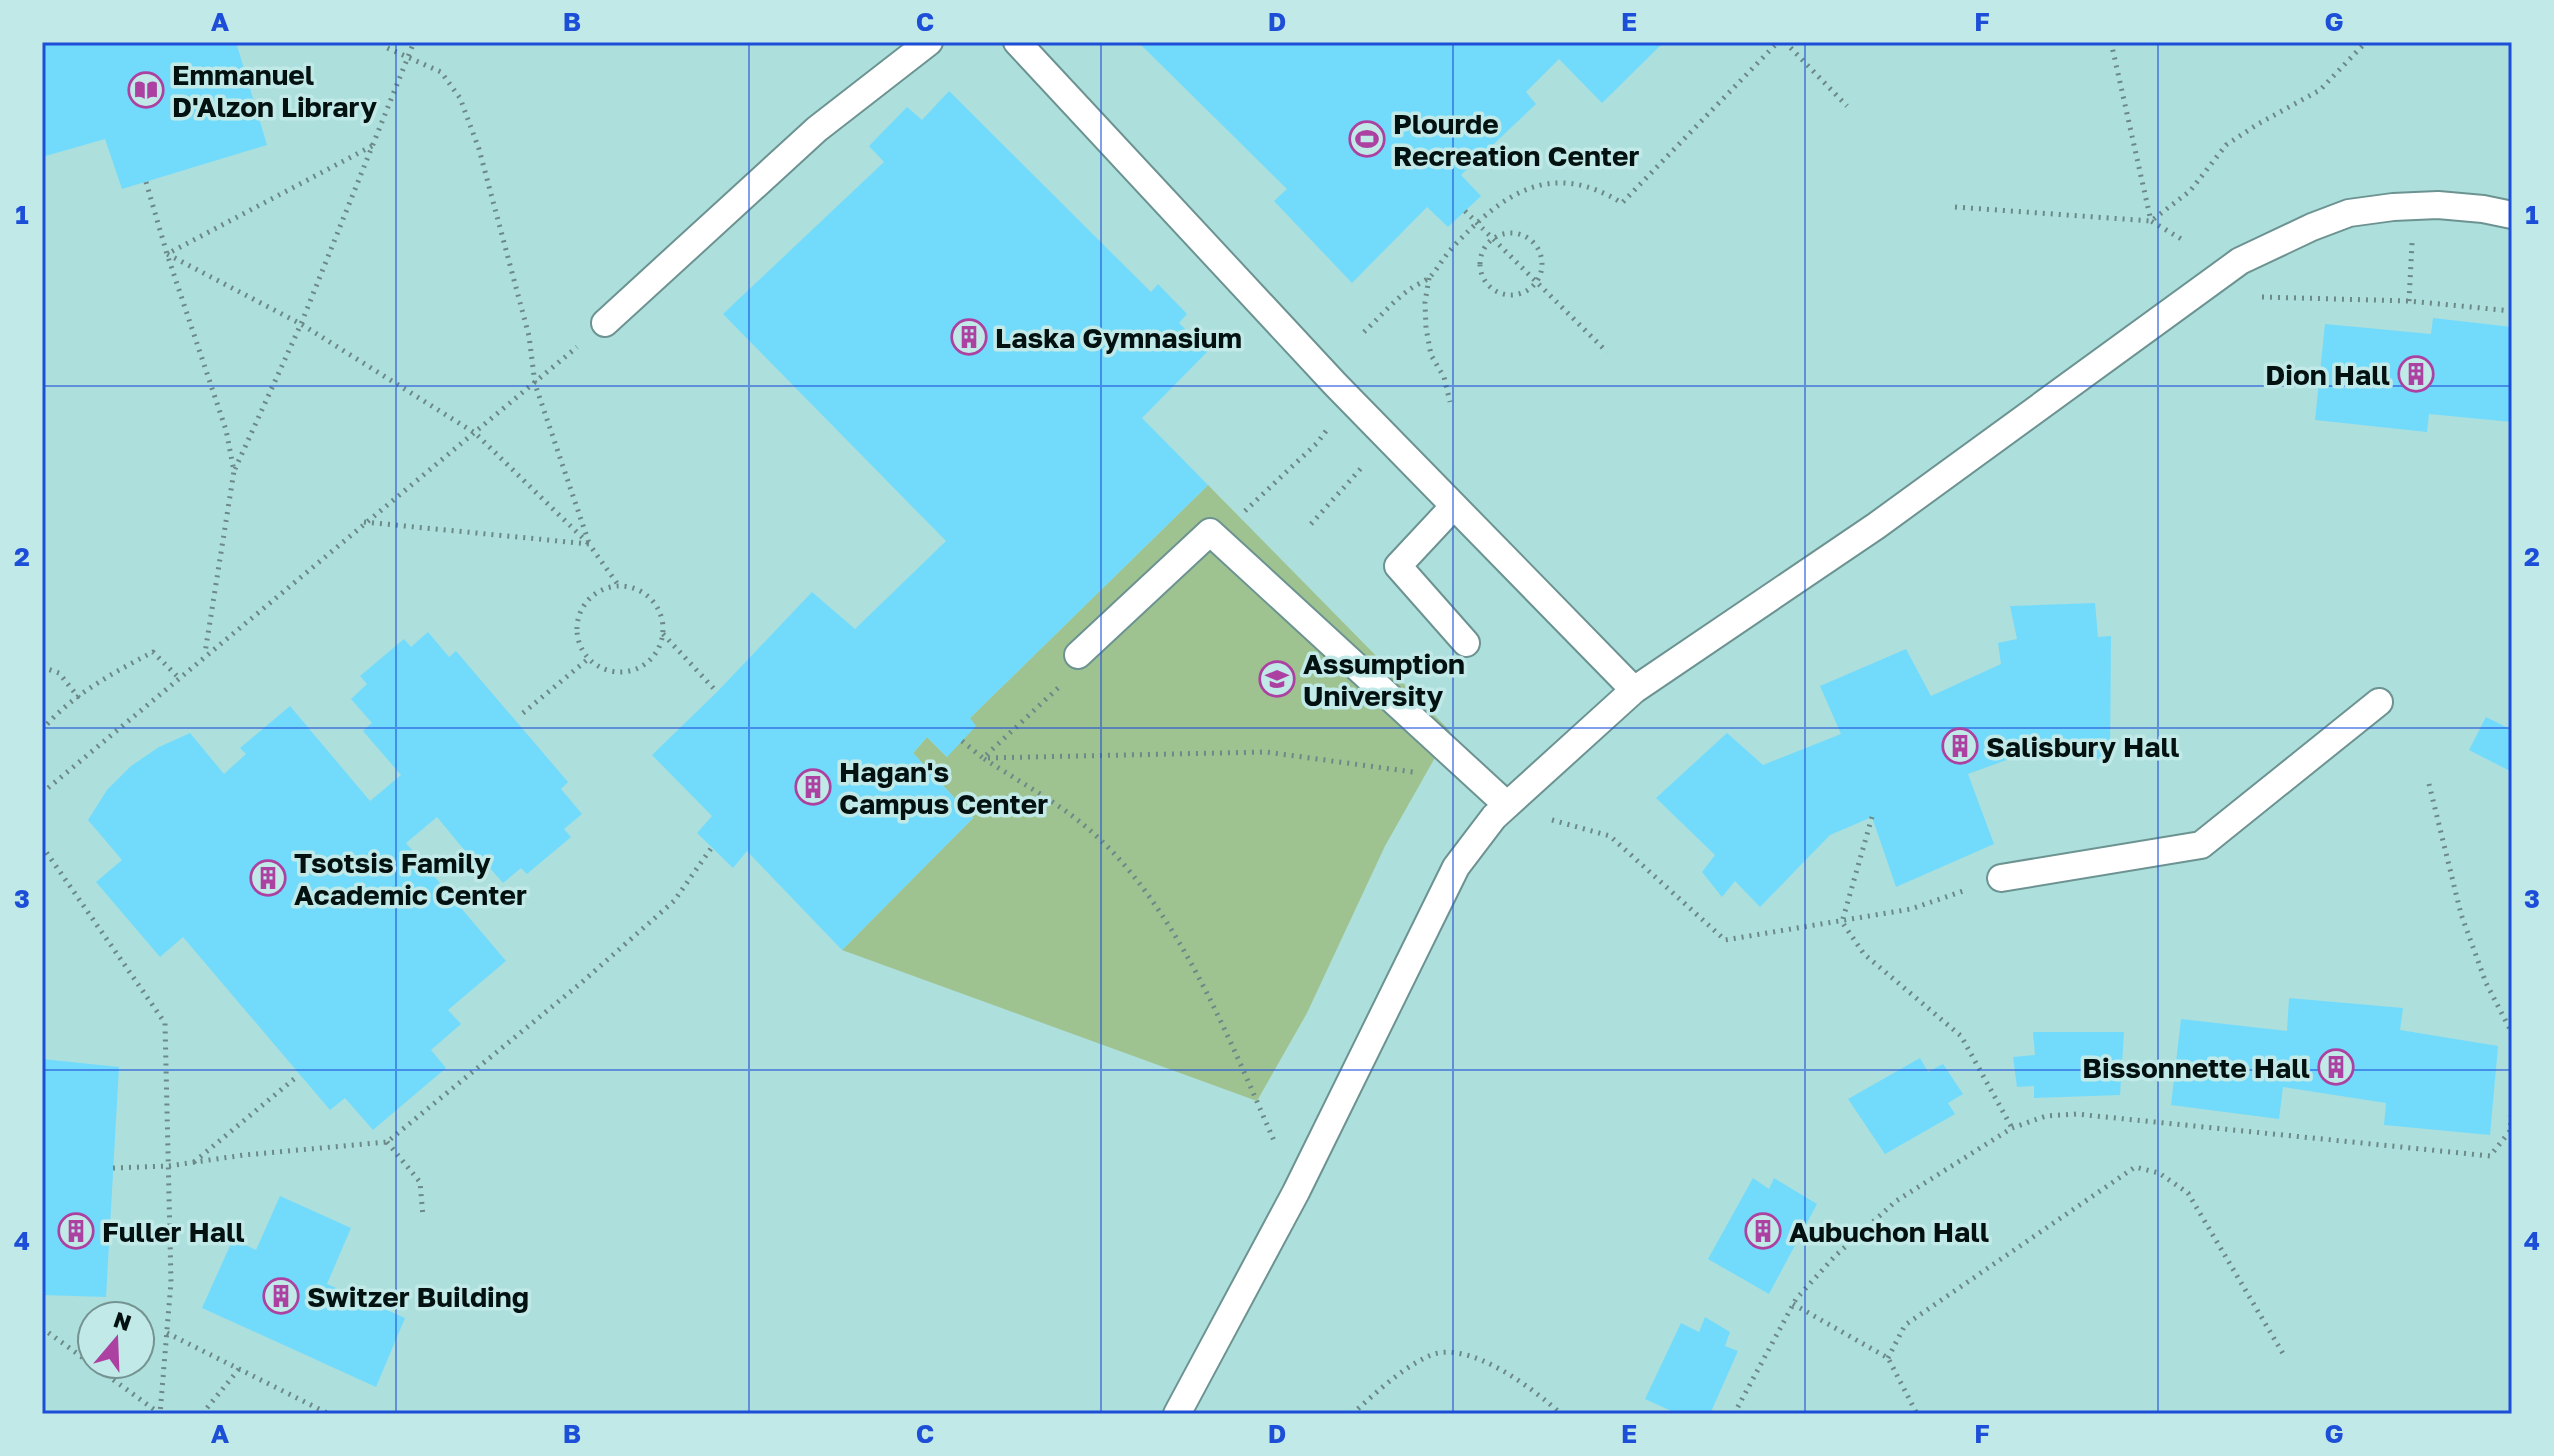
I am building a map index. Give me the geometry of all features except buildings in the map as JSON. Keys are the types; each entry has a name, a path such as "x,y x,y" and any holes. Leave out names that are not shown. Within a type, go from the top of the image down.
{"lane":[{"path":"605,323 817,129 929,42"},
{"path":"1017,42 1335,384 1634,690"},
{"path":"1177,1414 1296,1192 1456,867 1494,817 1634,690 1876,526 2240,261 2349,213 2414,206 2483,209 2512,215"},
{"path":"1454,506 1398,566 1466,643"},
{"path":"1078,655 1210,532 1507,805"},
{"path":"2001,878 2201,845 2379,702"}],"path":[{"path":"383,42 385,47 441,72 460,98 479,149 529,336 535,384 589,544"},
{"path":"205,655 234,471 301,324 414,42"},
{"path":"1364,332 1407,291 1429,278 1451,249 1476,224 1513,195 1542,183 1568,181 1602,191 1622,203 1778,42"},
{"path":"1785,42 1847,106"},
{"path":"2111,42 2151,221"},
{"path":"2151,221 2190,191 2226,145 2320,90 2366,42"},
{"path":"167,254 372,146"},
{"path":"146,182 226,430 234,471"},
{"path":"2409,301 2414,206"},
{"path":"1955,207 2019,209 2151,221 2183,240"},
{"path":"1465,211 1607,352"},
{"path":"1510,233 1529,239 1536,246 1542,263 1536,282 1529,290 1509,295 1498,292 1490,286 1480,268 1485,248 1492,240 1510,233"},
{"path":"167,254 301,324 475,433 589,544 619,586"},
{"path":"1429,278 1425,302 1426,328 1431,355 1444,377 1450,402"},
{"path":"2262,297 2409,301 2512,311"},
{"path":"42,793 605,323"},
{"path":"1311,524 1370,458"},
{"path":"364,522 589,544"},
{"path":"619,586 647,595 657,606 663,634 660,648 640,668 627,672 613,671 588,659 580,646 578,619 583,606 606,588 619,586"},
{"path":"663,634 717,692"},
{"path":"42,730 52,718 111,673 153,652 178,677"},
{"path":"523,713 588,659"},
{"path":"42,667 59,673 79,698"},
{"path":"962,741 1085,826 1131,874 1157,909 1213,1006 1296,1192"},
{"path":"983,758 1266,752 1424,773"},
{"path":"2429,784 2461,914 2486,983 2512,1033 2512,1044"},
{"path":"1842,922 1872,817"},
{"path":"1552,820 1610,836 1725,940 1911,909 2001,878"},
{"path":"42,846 165,1023 171,1282 160,1414"},
{"path":"113,1168 168,1166 346,1143 387,1142 581,983 674,901 712,847"},
{"path":"1842,922 1864,954 1961,1036 2012,1128"},
{"path":"193,1162 294,1079"},
{"path":"1734,1414 1793,1304 1835,1256 1896,1201 2012,1128 2046,1116 2076,1114 2490,1156 2510,1131 2512,1107"},
{"path":"387,1142 420,1182 423,1217"},
{"path":"1888,1358 1905,1325 2135,1167 2159,1173 2188,1193 2285,1357"},
{"path":"1793,1304 1888,1358 1917,1414"},
{"path":"42,1328 160,1414"},
{"path":"167,1333 329,1414"},
{"path":"1352,1414 1392,1379 1433,1354 1462,1353 1536,1391 1561,1414"},
{"path":"202,1414 239,1369"}],"shaded area":[{"name":"Assumption University","path":"42,42 2512,42 2512,1414 42,1414"}],"green space":[{"path":"1208,485 1450,731 1385,846 1307,1013 1257,1101 842,950 973,818 913,753 927,737 947,757 970,718"}],"place":[{"name":"Emmanuel D'Alzon Library","path":"146,90"},
{"name":"Plourde Recreation Center","path":"1367,139"},
{"name":"Laska Gymnasium","path":"969,337"},
{"name":"Dion Hall","path":"2416,374"},
{"name":"Assumption University","path":"1277,679"},
{"name":"Salisbury Hall","path":"1960,746"},
{"name":"Hagan's Campus Center","path":"813,787"},
{"name":"Tsotsis Family Academic Center","path":"268,878"},
{"name":"Bissonnette Hall","path":"2336,1067"},
{"name":"Fuller Hall","path":"76,1231"},
{"name":"Aubuchon Hall","path":"1763,1231"},
{"name":"Switzer Building","path":"281,1296"}]}
